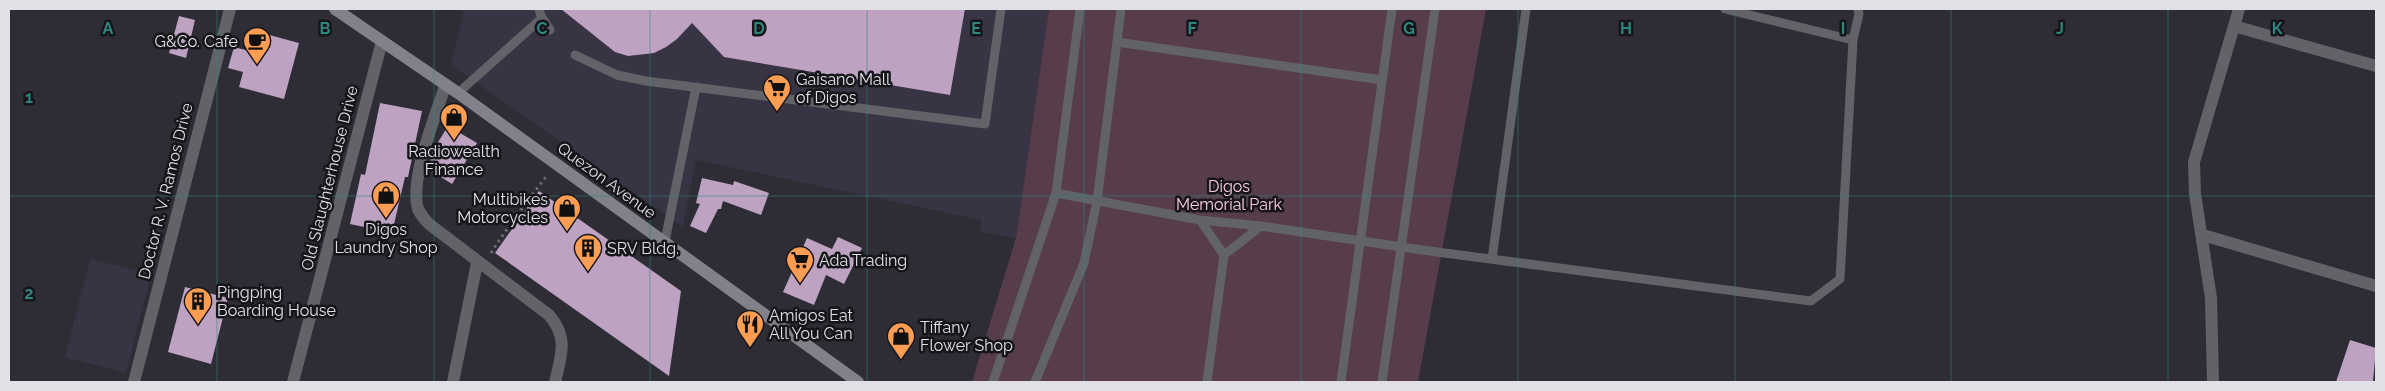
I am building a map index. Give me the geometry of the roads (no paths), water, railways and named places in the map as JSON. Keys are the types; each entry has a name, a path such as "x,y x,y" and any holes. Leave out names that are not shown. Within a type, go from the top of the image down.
{"main road":[{"name":"Quezon Avenue","path":"335,9 382,40 445,86 458,93 858,382"}],"street":[{"name":"Doctor R. V. Ramos Drive","path":"134,382 230,9"},
{"path":"2213,382 2211,298 2195,194 2194,162 2239,9"},
{"path":"2234,26 2376,66"},
{"name":"Old Slaughterhouse Drive","path":"293,382 382,40"},
{"path":"445,86 419,168 416,199 423,218 480,264 549,315 556,323 562,335 562,346 555,382"},
{"path":"2202,235 2376,286"},
{"path":"452,382 480,264"}],"lane":[{"path":"539,9 542,18 550,30"},
{"path":"575,54 618,75 646,81 985,124 1001,9"},
{"path":"993,382 1056,193 1080,9"},
{"path":"1035,382 1084,263 1097,201 1121,9"},
{"path":"1341,382 1392,9"},
{"path":"1382,382 1435,9"},
{"path":"1492,259 1526,9"},
{"path":"1725,9 1853,40"},
{"path":"1056,193 1200,220 1261,226 1401,247 1811,301 1840,279 1853,40 1859,14 1858,9"},
{"path":"458,93 542,18"},
{"path":"1117,42 1382,80"},
{"path":"665,242 696,87"},
{"path":"1200,220 1224,255 1207,382"},
{"path":"1224,255 1261,226"}],"place":[{"name":"G&Co. Cafe","path":"257,65"},
{"name":"Gaisano Mall of Digos","path":"777,112"},
{"name":"Radiowealth Finance","path":"454,141"},
{"name":"Digos Laundry Shop","path":"386,219"},
{"name":"Multibikes Motorcycles","path":"567,232"},
{"name":"SRV Bldg.","path":"588,272"},
{"name":"Ada Trading","path":"800,284"},
{"name":"Pingping Boarding House","path":"198,325"},
{"name":"Amigos Eat All You Can","path":"750,348"},
{"name":"Tiffany Flower Shop","path":"901,360"}],"park label":[{"name":"Digos Memorial Park","path":"1229,195"}]}
